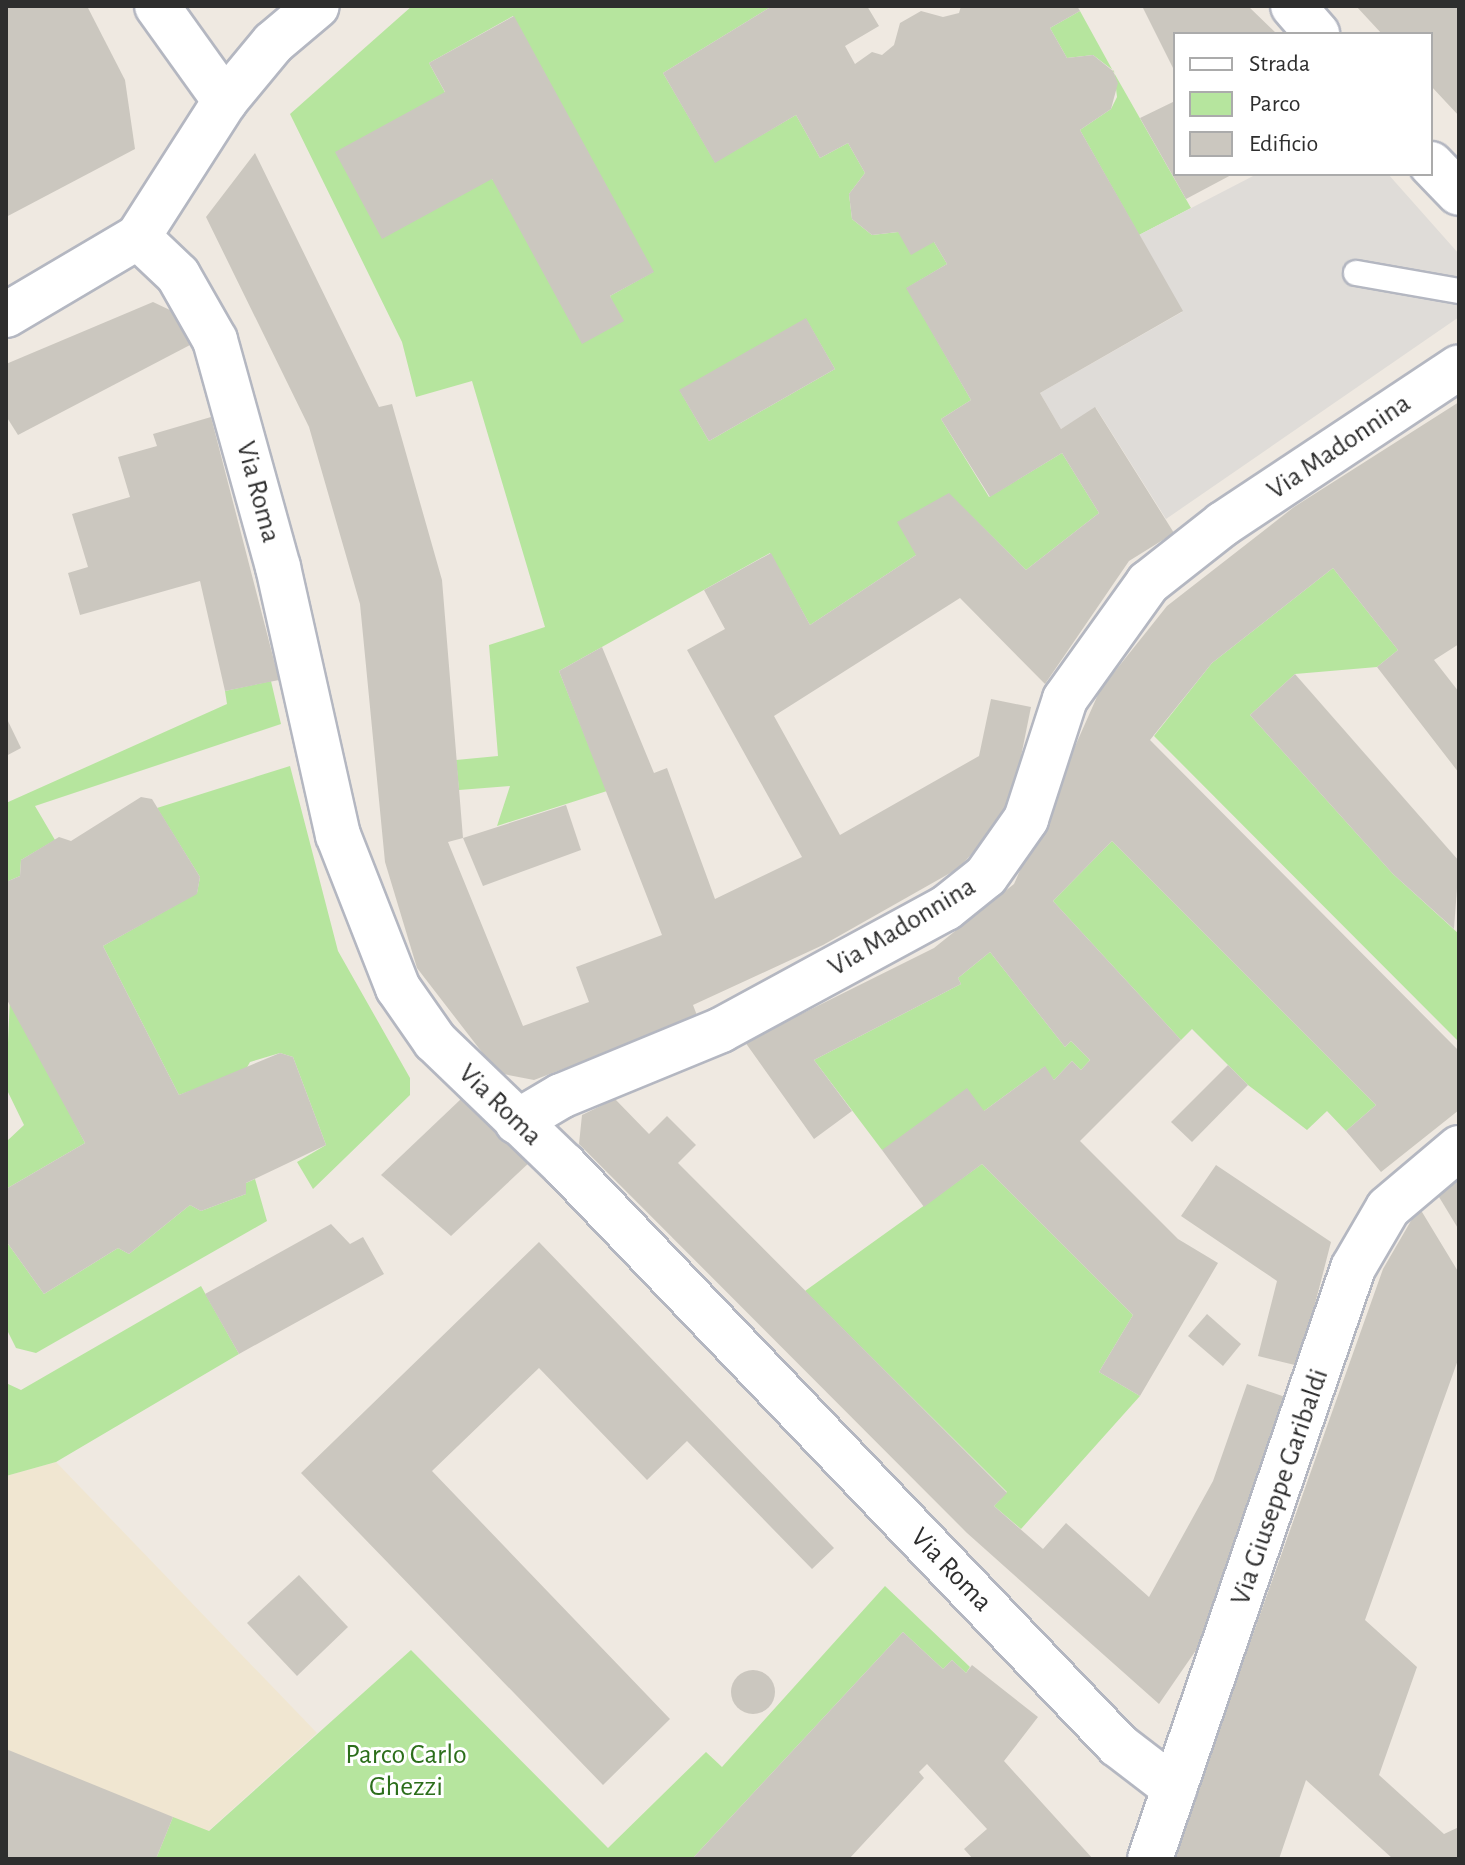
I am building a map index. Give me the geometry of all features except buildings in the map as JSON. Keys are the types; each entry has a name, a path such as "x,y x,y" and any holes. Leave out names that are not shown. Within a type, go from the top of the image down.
{"street":[{"path":"157,6 225,101"},
{"path":"6,315 138,237 225,101 273,43 317,6"},
{"path":"1293,6 1315,32"},
{"path":"1433,166 1459,193"},
{"name":"Via Roma","path":"138,237 178,275 215,340 278,567 338,835 366,916 398,988 435,1041 517,1122 1118,1745 1174,1788"},
{"name":"Via Madonnina","path":"517,1122 561,1096 721,1030 935,914 986,876 1026,819 1065,699 1148,583 1223,524 1459,367"},
{"name":"Via Giuseppe Garibaldi","path":"1150,1859 1358,1257 1388,1208 1459,1148"}],"lane":[{"path":"1356,273 1459,291"}],"shaded area":[{"path":"1253,176 1390,176 1459,254 1459,317 1166,519 1096,408 1061,429 1040,393 1182,312 1139,235"},
{"path":"56,1462 317,1733 177,1859 6,1859 6,1476"}],"green space":[{"path":"412,6 772,6 663,73 715,162 796,115 820,158 848,143 865,173 849,194 852,219 872,235 898,232 934,242 947,264 907,288 971,400 941,419 989,497 1062,453 1099,513 1026,570 949,494 916,555 810,625 770,553 559,671 607,791 497,826 510,786 459,790 456,760 498,756 489,645 545,627 472,381 416,397 402,342 290,114","holes":["513,16 653,272 610,296 613,303 492,179 429,63","806,319 835,369 709,441 680,391"]},
{"path":"1080,11 1112,70 1093,55 1067,58 1050,28"},
{"path":"1114,73 1191,208 1139,235 1080,130 1111,109 1117,97"},
{"path":"1333,568 1398,650 1377,667 1295,674 1250,715 1393,874 1459,934 1459,1042 1154,736 1212,663"},
{"path":"271,681 281,724 35,806 55,840 21,860 20,876 6,882 6,803 227,704 225,691"},
{"path":"290,766 338,951 410,1078 410,1095 313,1189 297,1162 326,1145 293,1057 280,1053 250,1062 245,1071 179,1095 103,946 197,893 200,877 157,808"},
{"path":"1112,841 1376,1105 1346,1131 1327,1111 1307,1130 1248,1085 1192,1029 1181,1040 1053,901"},
{"path":"990,952 1065,1047 1071,1041 1090,1060 1081,1070 1072,1061 1054,1080 1044,1067 984,1111 882,1150 814,1060 961,984 958,978"},
{"path":"10,997 85,1143 6,1189 6,1142 24,1125 6,1088"},
{"path":"982,1164 1133,1315 1099,1372 1140,1396 1021,1529 994,1506 1007,1492 805,1291"},
{"path":"255,1179 267,1221 36,1353 16,1348 6,1328 6,1241 44,1294 118,1248 129,1254 190,1205 201,1211 246,1194 246,1183"},
{"path":"201,1286 239,1354 56,1462 6,1476 6,1383 21,1390"},
{"name":"Parco Carlo Ghezzi","path":"885,1586 970,1667 966,1673 952,1660 943,1669 903,1632 692,1859 156,1859 173,1817 209,1831 411,1650 608,1848 706,1752 722,1767"}]}
